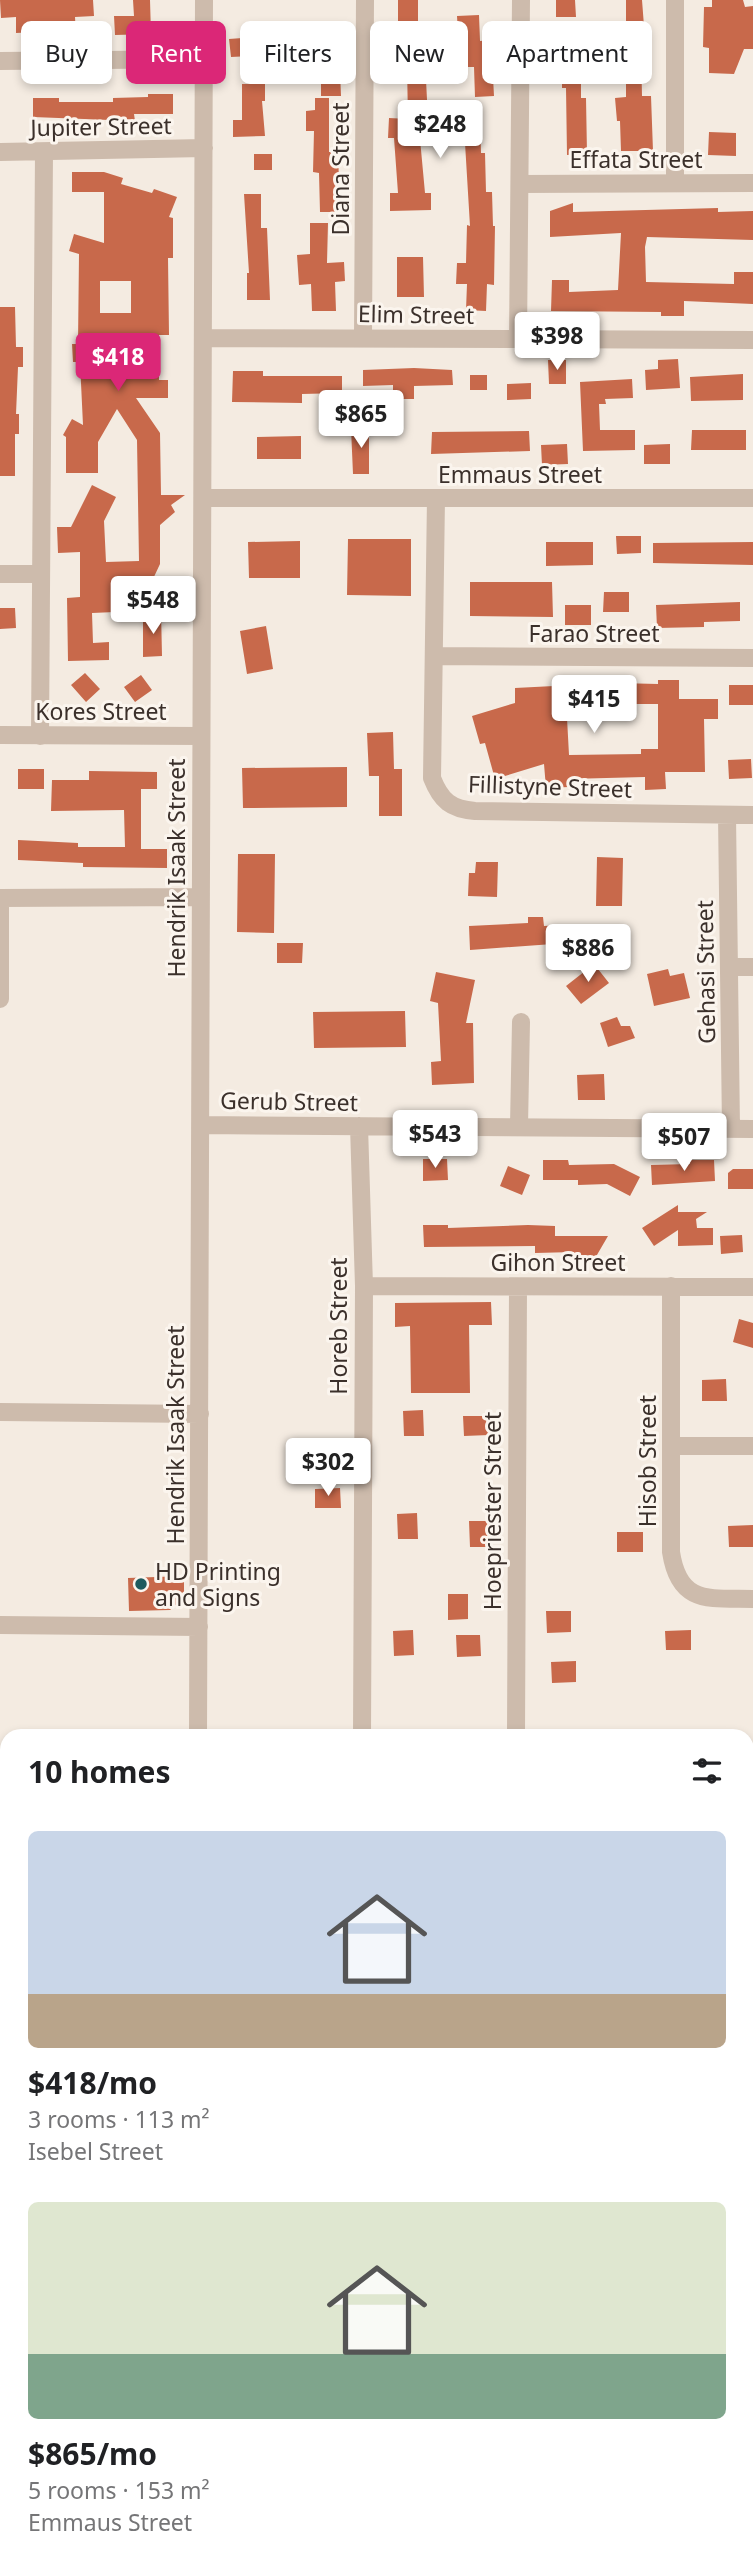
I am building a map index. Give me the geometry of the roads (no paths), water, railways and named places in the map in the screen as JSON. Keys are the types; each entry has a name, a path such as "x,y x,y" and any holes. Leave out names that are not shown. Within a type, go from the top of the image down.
{"street":[{"name":"Hendrik Isaak Street","path":"204,0 204,21"},
{"name":"Diana Street","path":"363,338 365,0"},
{"path":"518,340 522,0"},
{"path":"675,0 675,183"},
{"path":"0,61 126,60"},
{"name":"Hendrik Isaak Street","path":"198,1729 204,84"},
{"name":"Jupiter Street","path":"0,152 204,148"},
{"path":"40,736 39,574 44,152"},
{"name":"Effata Street","path":"520,184 753,183"},
{"name":"Elim Street","path":"204,338 753,340"},
{"name":"Emmaus Street","path":"204,498 753,498"},
{"name":"Fillistyne Street","path":"436,498 432,778 438,794 447,804 475,811 753,815"},
{"path":"0,574 39,574"},
{"name":"Farao Street","path":"434,656 753,658"},
{"name":"Kores Street","path":"0,735 201,736"},
{"name":"Gehasi Street","path":"727,815 731,1129"},
{"path":"0,999 0,898 200,897"},
{"path":"730,967 753,967"},
{"path":"519,1126 521,1022"},
{"name":"Gerub Street","path":"202,1125 753,1129"},
{"name":"Horeb Street","path":"359,1126 364,1286 362,1729"},
{"name":"Gihon Street","path":"364,1286 753,1287"},
{"name":"Hisob Street","path":"671,1286 671,1552 674,1571 681,1586 710,1599 753,1599"},
{"name":"Hoepriester Street","path":"516,1729 518,1287"},
{"path":"0,1412 200,1414"},
{"path":"672,1446 753,1446"},
{"path":"0,1625 199,1627"}],"place":[{"name":"HD Printing and Signs","path":"141,1584"}]}
